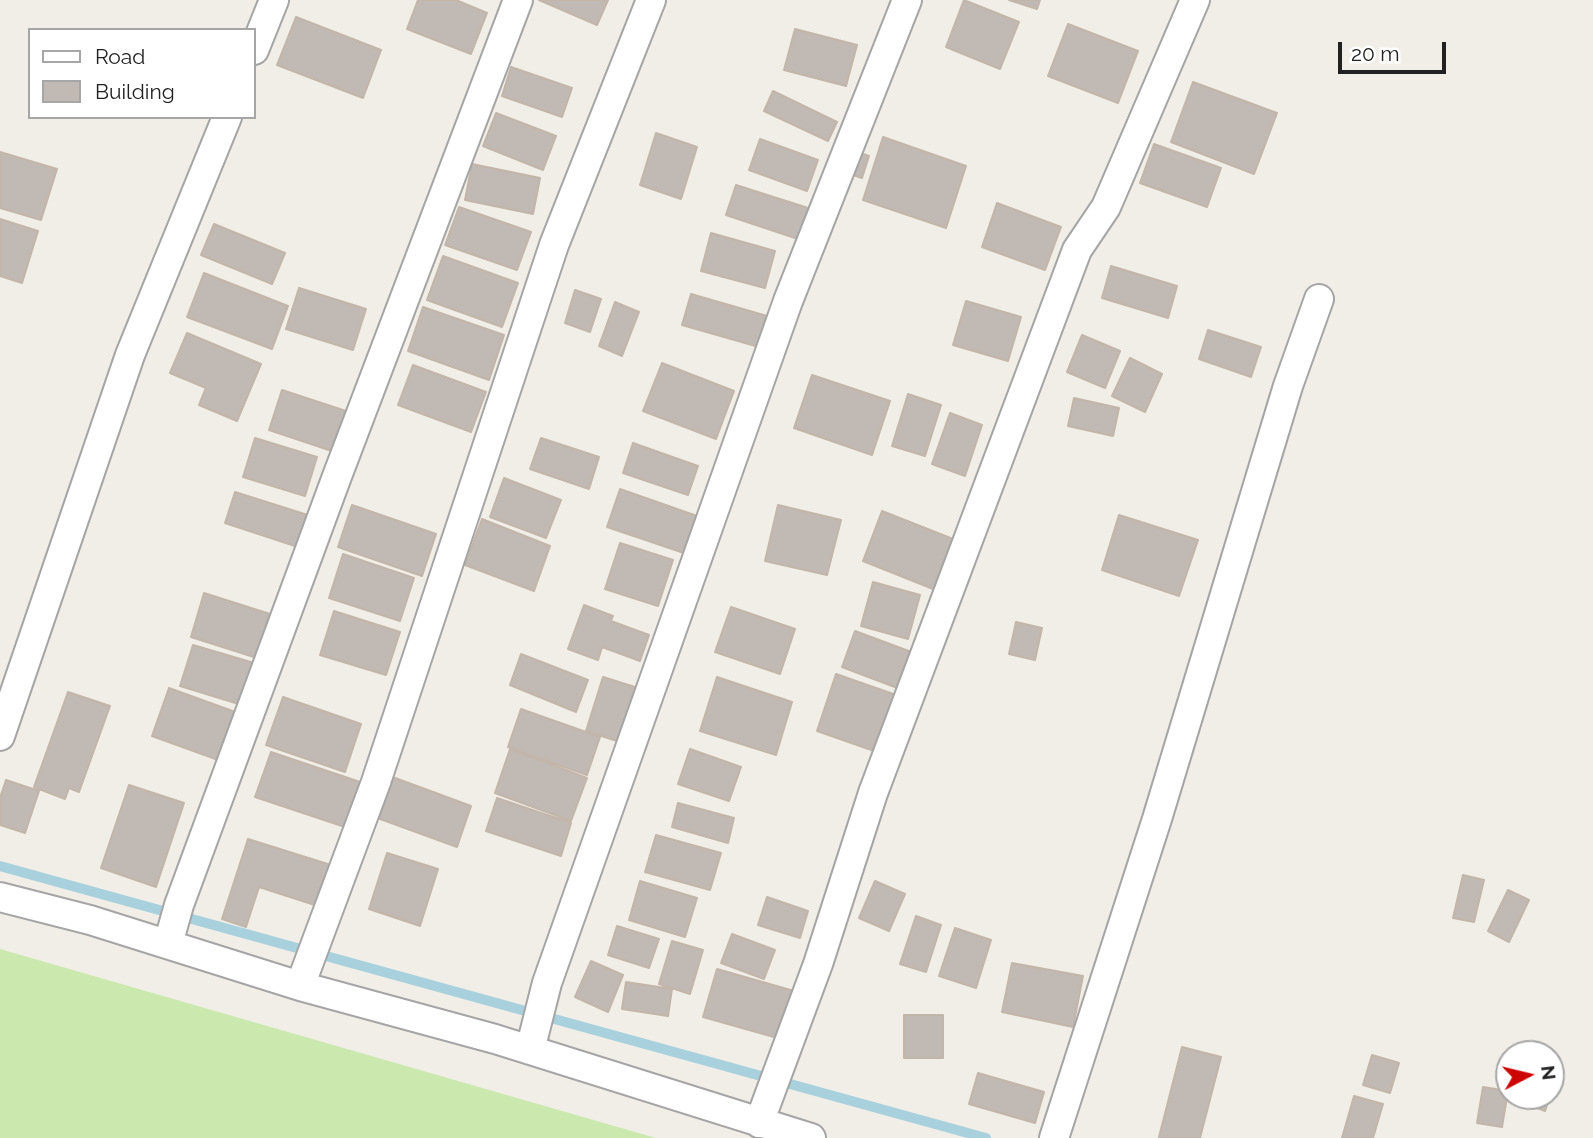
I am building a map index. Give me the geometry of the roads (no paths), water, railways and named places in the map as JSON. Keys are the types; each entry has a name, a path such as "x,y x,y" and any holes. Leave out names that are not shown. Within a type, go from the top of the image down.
{"street":[{"path":"256,45 274,0"},
{"path":"169,939 179,905 336,479 518,0"},
{"path":"303,978 376,782 554,245 651,0"},
{"path":"532,1043 548,983 788,301 907,0"},
{"path":"759,1123 818,964 873,793 1077,250 1106,207 1195,0"},
{"path":"0,736 130,355 226,119"},
{"path":"1056,1134 1206,663 1266,456 1319,299"},
{"path":"0,897 169,939 532,1043 759,1123 811,1138"}],"waterway":[{"path":"0,866 986,1138"}]}
